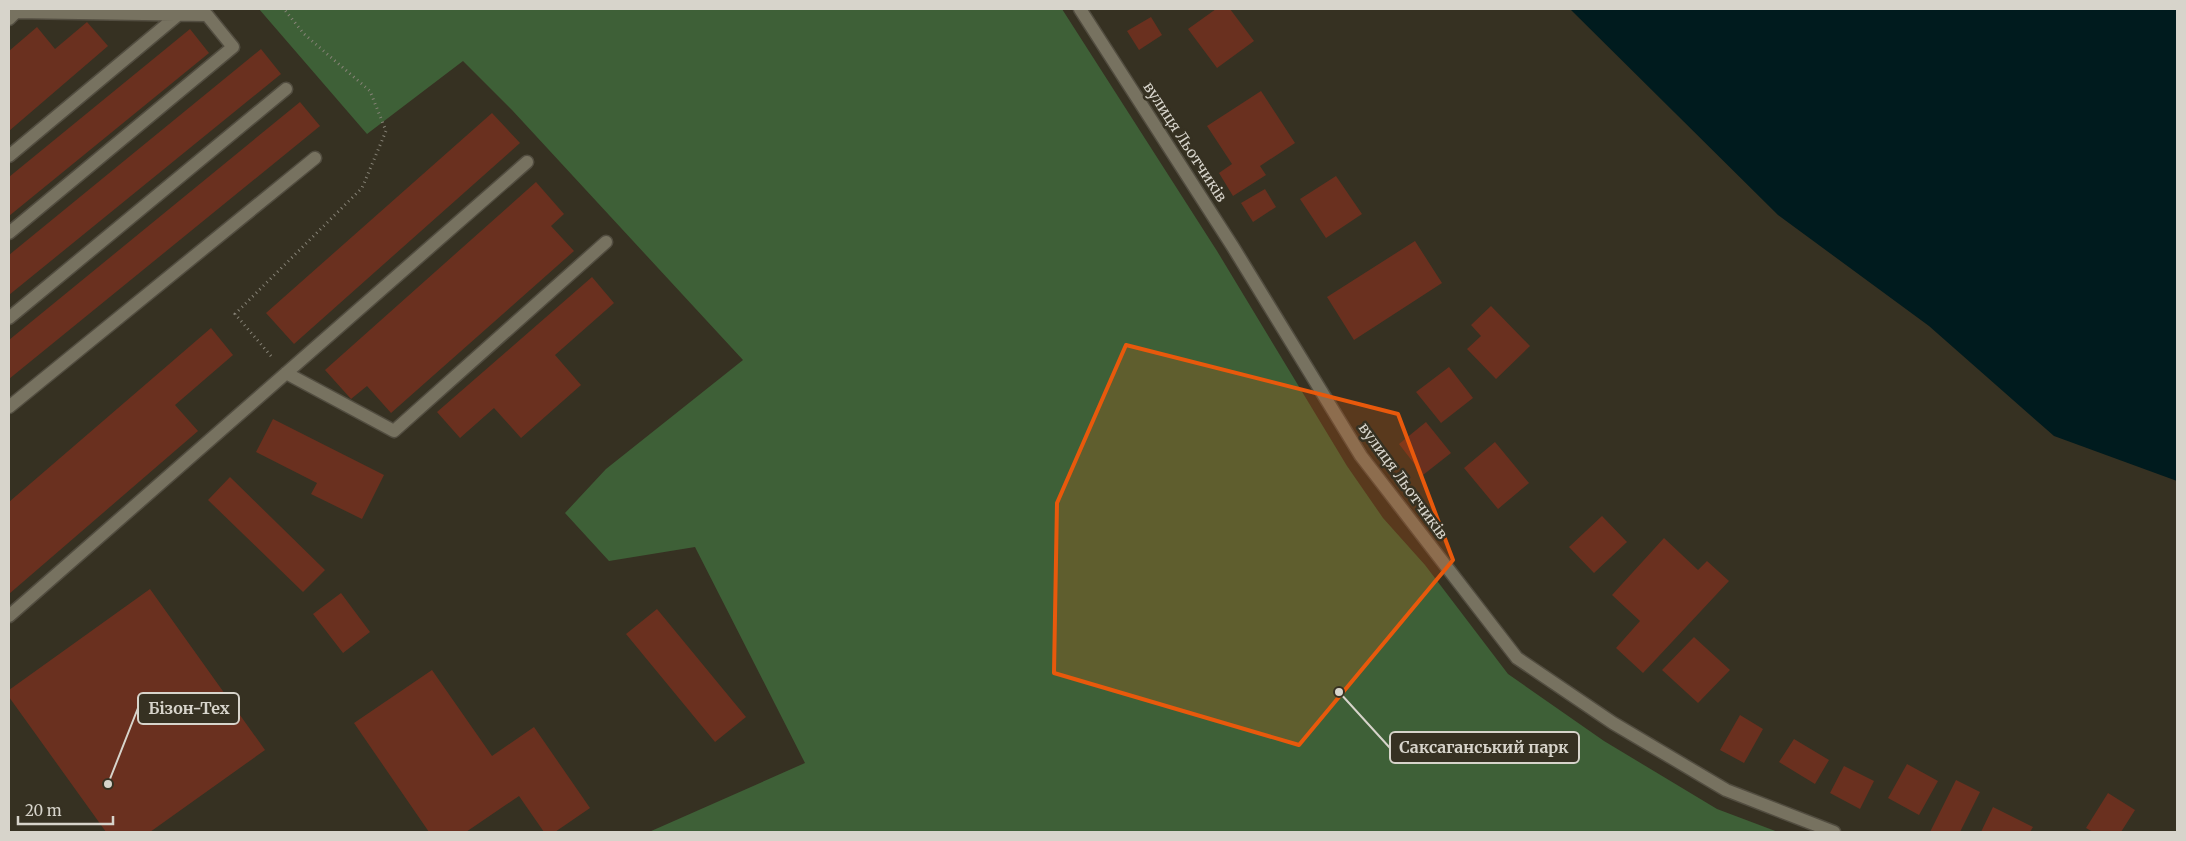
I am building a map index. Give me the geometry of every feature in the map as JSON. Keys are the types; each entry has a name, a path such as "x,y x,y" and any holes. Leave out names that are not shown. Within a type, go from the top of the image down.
{"street":[{"name":"вулиця Льотчиків","path":"1080,9 1233,247 1361,456 1517,658 1613,723 1726,790 1834,832"},
{"path":"9,19 16,12 207,15 233,47 9,233"},
{"path":"9,156 178,15"},
{"path":"9,318 286,88"},
{"path":"9,407 315,158"},
{"path":"9,616 527,162"},
{"path":"286,373 394,431 606,242"}],"path":[{"path":"284,9 304,34 370,91 386,131 362,188 234,314 286,373"}],"highlighted area":[{"path":"1126,345 1398,414 1453,560 1299,745 1054,673 1057,503"}],"green space":[{"path":"259,9 1062,9 1217,251 1347,466 1383,518 1425,565 1508,674 1604,741 1717,809 1778,832 649,832 805,763 695,547 609,561 565,513 606,469 743,360 512,110 463,61 367,134"}],"water":[{"path":"1570,9 2177,9 2177,481 2054,436 1929,326 1778,215"}],"building":[{"path":"1216,9 1230,9 1254,41 1217,68 1188,29"},
{"path":"1151,17 1162,35 1139,50 1127,31"},
{"path":"87,22 108,46 9,131 9,51 37,27 55,49"},
{"path":"190,29 209,53 9,216 9,177"},
{"path":"261,49 281,74 9,295 9,255"},
{"path":"1261,91 1295,143 1260,166 1266,175 1233,196 1219,173 1232,164 1207,126"},
{"path":"300,102 320,126 9,379 9,340"},
{"path":"492,113 520,143 294,344 266,313"},
{"path":"1336,176 1362,214 1326,238 1300,199"},
{"path":"536,182 564,214 551,226 574,251 391,413 367,386 351,399 325,370"},
{"path":"1265,189 1276,207 1253,222 1241,203"},
{"path":"1415,241 1442,283 1354,340 1327,297"},
{"path":"592,277 614,303 555,355 581,385 521,438 494,408 460,438 437,412"},
{"path":"1491,306 1530,346 1496,379 1467,349 1481,336 1471,325"},
{"path":"211,328 233,355 175,405 198,431 9,594 9,502"},
{"path":"1449,367 1473,398 1441,423 1416,392"},
{"path":"273,419 384,475 362,519 311,494 317,483 256,452"},
{"path":"1426,422 1451,453 1423,475 1399,444"},
{"path":"1495,442 1529,483 1498,509 1464,468"},
{"path":"230,477 325,570 303,592 208,500"},
{"path":"1602,516 1627,542 1594,573 1569,547"},
{"path":"1664,538 1698,570 1707,561 1729,581 1643,673 1616,648 1640,621 1612,595"},
{"path":"150,589 265,750 150,832 106,832 9,697 9,690"},
{"path":"341,593 370,632 343,653 313,614"},
{"path":"657,609 746,717 715,742 626,634"},
{"path":"1694,637 1730,670 1698,703 1662,670"},
{"path":"432,670 492,756 534,727 590,808 555,832 544,832 519,796 466,832 429,832 354,723"},
{"path":"1740,715 1763,729 1744,763 1720,750"},
{"path":"1794,739 1829,760 1815,784 1779,762"},
{"path":"1907,764 1938,781 1919,815 1888,798"},
{"path":"1844,766 1874,781 1860,809 1830,793"},
{"path":"1956,780 1980,792 1960,832 1930,832"},
{"path":"2108,793 2135,810 2121,832 2093,832 2086,828"},
{"path":"1993,807 2033,827 2030,832 1981,832"}],"place":[{"name":"Саксаганський парк","path":"1339,692"},
{"name":"Бізон-Тех","path":"108,784"}]}
